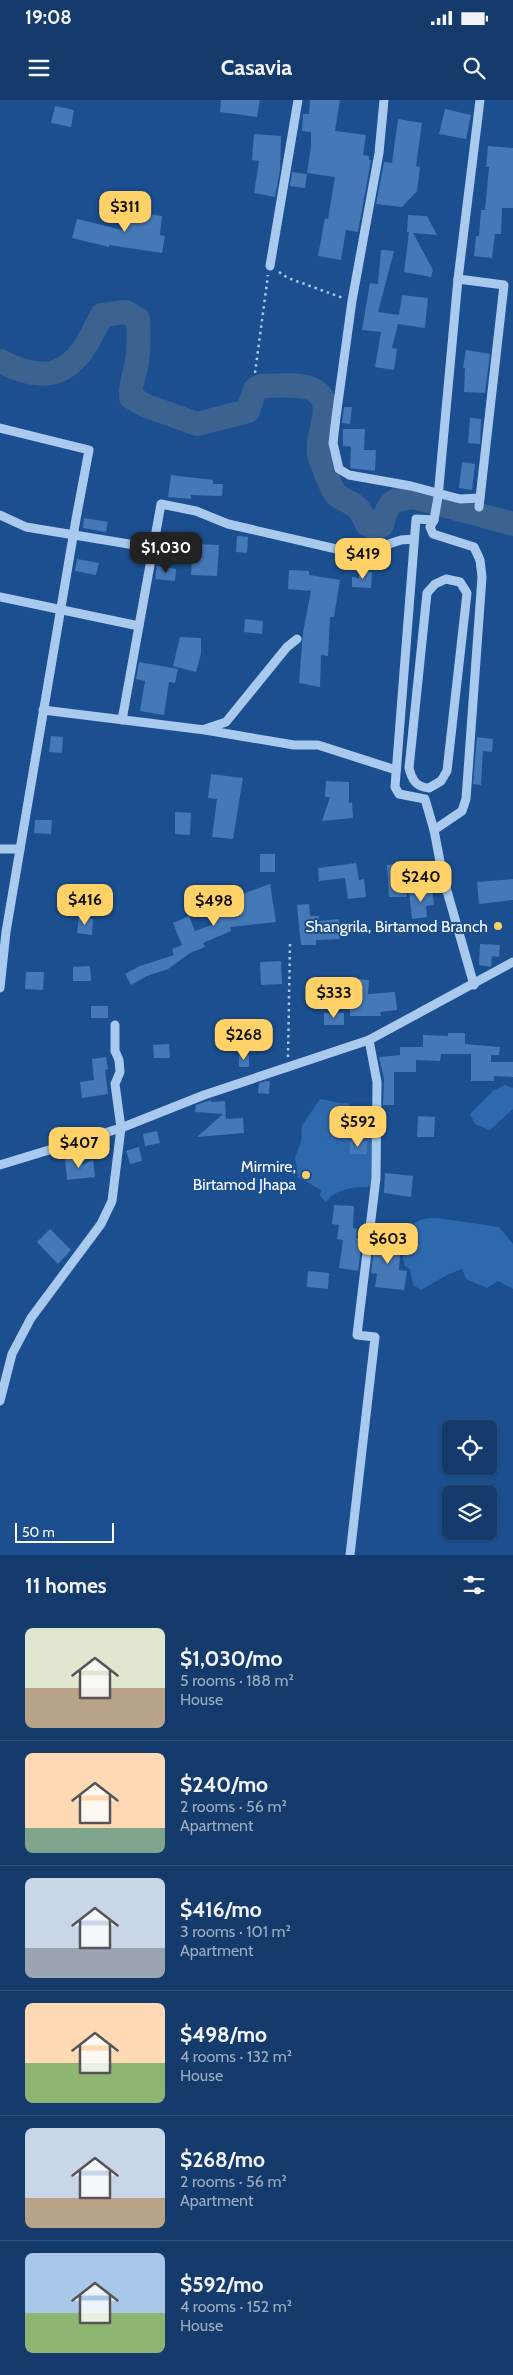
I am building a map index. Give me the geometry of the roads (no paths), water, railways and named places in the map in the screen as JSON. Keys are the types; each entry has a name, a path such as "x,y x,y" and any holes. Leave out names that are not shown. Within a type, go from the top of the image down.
{"street":[{"path":"270,266 298,100"},
{"path":"384,100 379,153 352,301 333,443 339,469 358,477 480,502 508,285 458,279"},
{"path":"434,830 462,811 466,799 482,577 480,560 474,547 433,534 430,527 434,517 438,494 458,279 480,100"},
{"path":"0,428 89,450 6,932 0,988"},
{"path":"122,720 161,504 196,511 228,524 358,554 401,540 414,539"},
{"path":"0,515 26,527 153,548"},
{"path":"434,517 416,519 395,786 399,794 425,799 434,830 443,877 474,985"},
{"path":"446,579 460,582 467,593 447,771 441,781 429,788 419,786 414,782 409,768 427,593 435,584 446,579"},
{"path":"0,597 138,626"},
{"path":"205,730 226,722 287,647 297,639"},
{"path":"43,710 205,730 294,745 318,745 396,770"},
{"path":"0,849 20,850"},
{"path":"0,1165 121,1128 204,1095 369,1040 474,985 513,962"},
{"path":"0,1401 12,1354 31,1318 101,1224 112,1201 121,1128 115,1084 120,1072 119,1060 115,1051 115,1026"},
{"path":"350,1555 375,1337 357,1334 376,1178 377,1082 369,1040"}],"waterway":[{"path":"0,361 24,371 46,374 56,372 66,367 75,359 87,344 102,315 126,312 138,319 138,357 131,397 144,405 197,424 248,411 255,389 260,386 284,385 307,387 316,391 322,398 325,408 319,450 322,465 332,488 339,497 358,509 367,524 377,528 382,525 388,507 391,504 395,501 413,497 513,524"}],"place":[{"name":"Shangrila, Birtamod Branch","path":"498,926"},
{"name":"Mirmire, Birtamod Jhapa","path":"306,1175"}]}
